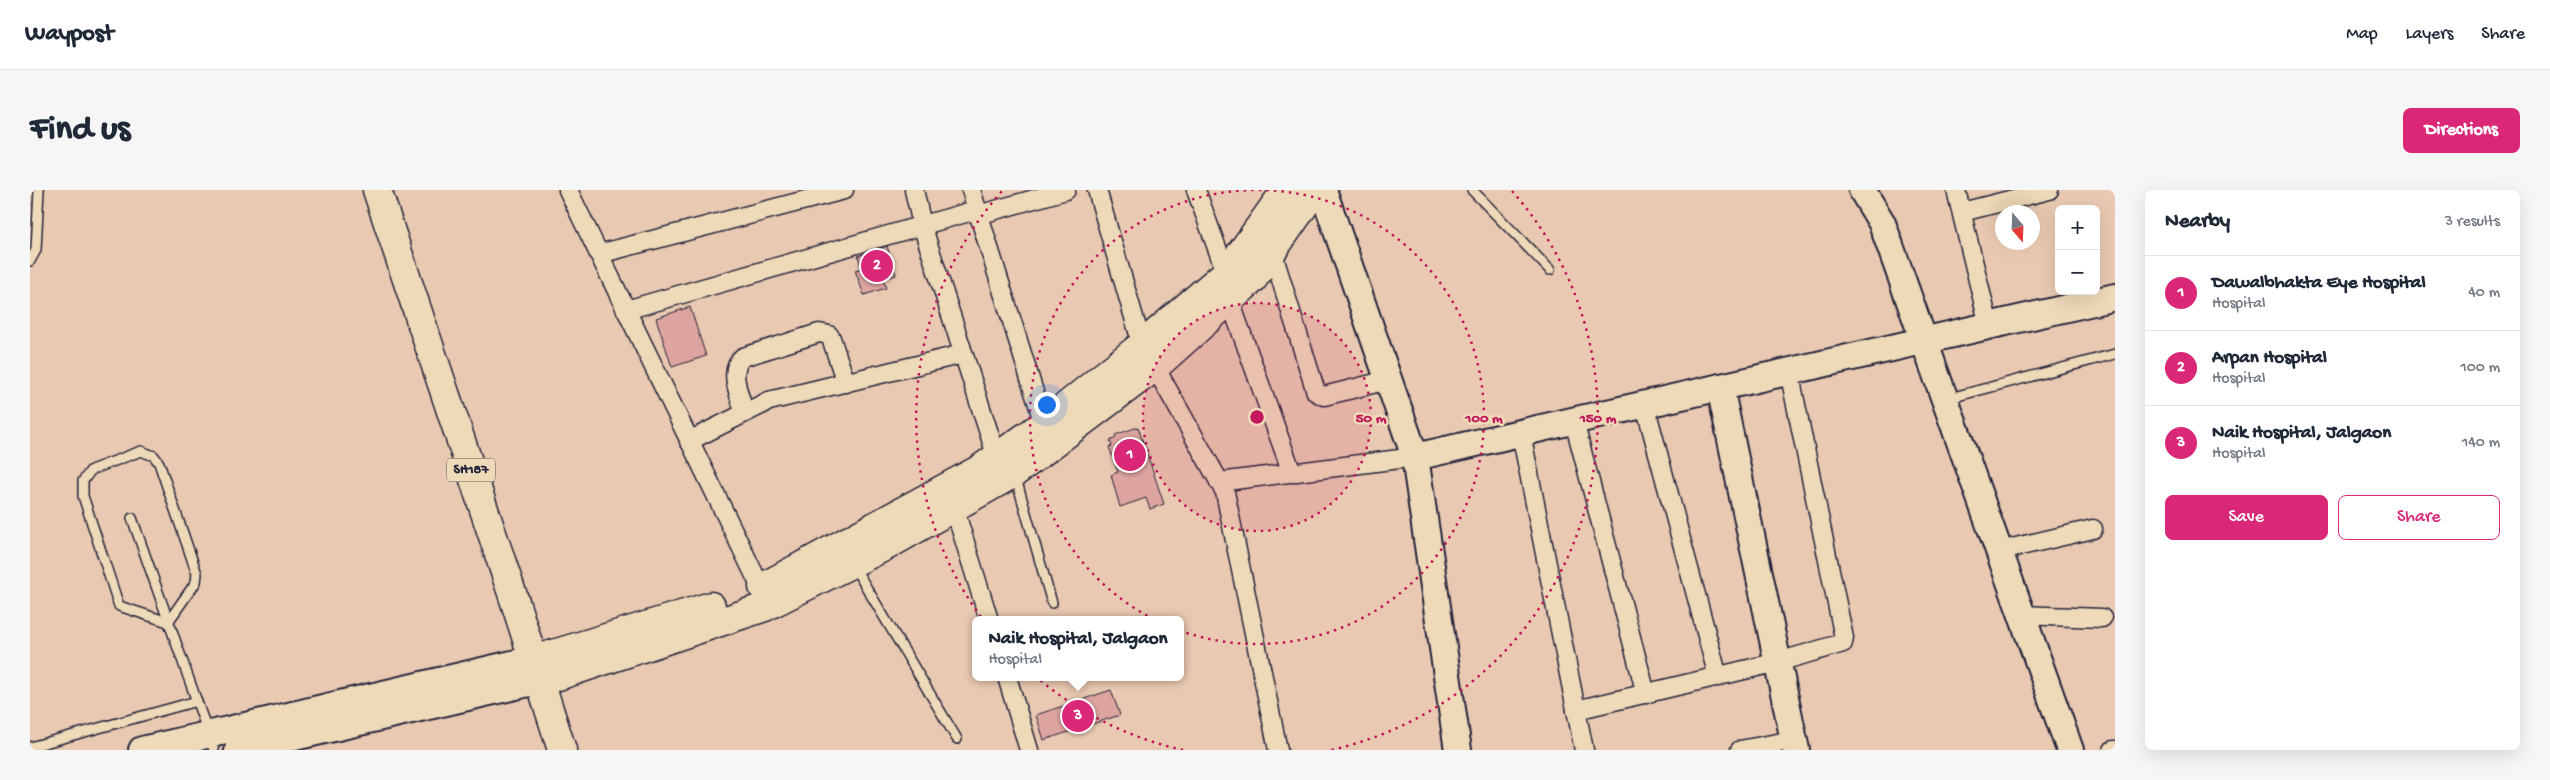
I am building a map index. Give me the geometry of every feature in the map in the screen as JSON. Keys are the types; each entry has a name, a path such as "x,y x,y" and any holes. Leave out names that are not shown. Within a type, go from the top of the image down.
{"main road":[{"name":"SH187","path":"377,190 406,251 544,669 579,750"},
{"name":"SH187","path":"395,190 406,251"},
{"path":"544,669 764,607 852,563 954,507 1005,465 1149,356 1238,261 1286,190"},
{"path":"544,669 761,588 1005,465 1044,424 1230,301 1253,279 1314,190"},
{"name":"SH187","path":"544,669 562,750"}],"street":[{"path":"599,254 844,190"},
{"path":"914,190 922,225 963,354 1005,465"},
{"path":"970,190 1044,424"},
{"path":"626,310 922,225 1066,190"},
{"path":"1098,190 1149,356 1225,492 1278,750"},
{"path":"1196,190 1226,273"},
{"path":"1323,190 1415,458 1458,750"},
{"path":"1862,190 1882,223 2070,750"},
{"path":"1956,190 1989,326"},
{"path":"1962,212 2049,190"},
{"path":"574,191 599,254 761,588"},
{"path":"1272,251 1316,392 1324,396 1388,380"},
{"path":"1219,482 1415,458 2115,297"},
{"path":"1230,301 1292,473"},
{"path":"744,412 734,373 738,361 820,333 829,334 846,382"},
{"path":"690,441 769,401 963,354"},
{"path":"1576,710 1839,646 1844,638 1789,371"},
{"path":"1720,387 1795,745 1740,750"},
{"path":"1645,405 1718,676"},
{"path":"1574,421 1646,694"},
{"path":"1521,433 1584,750"},
{"path":"954,507 988,616"},
{"path":"1999,551 2093,529"},
{"path":"2022,615 2102,618"},
{"path":"142,750 211,742 316,721 544,669"},
{"path":"1007,681 1029,750"},
{"path":"238,750 316,721"}],"lane":[{"path":"30,261 36,250 39,190"},
{"path":"1472,190 1550,270"},
{"path":"1945,399 2115,354"},
{"path":"141,452 154,456 159,463 198,574 196,582 168,622 123,609 116,602 83,496 83,481 91,470 141,452"},
{"path":"1005,465 1052,603"},
{"path":"132,518 211,742"},
{"path":"852,563 957,739"},
{"path":"30,747 197,701"}],"building":[{"path":"887,246 896,275 883,279 886,288 864,295 855,270 862,268 858,256"},
{"path":"690,307 706,356 672,367 656,318"},
{"path":"1138,427 1164,504 1150,509 1146,498 1120,507 1111,475 1118,472 1109,447 1112,446 1110,441 1116,438 1115,435"},
{"path":"1111,690 1120,715 1044,740 1036,715"}],"place":[{"name":"Arpan Hospital","path":"877,266"},
{"name":"Dawalbhakta Eye Hospital","path":"1130,455"},
{"name":"Naik Hospital, Jalgaon","path":"1078,716"}]}
